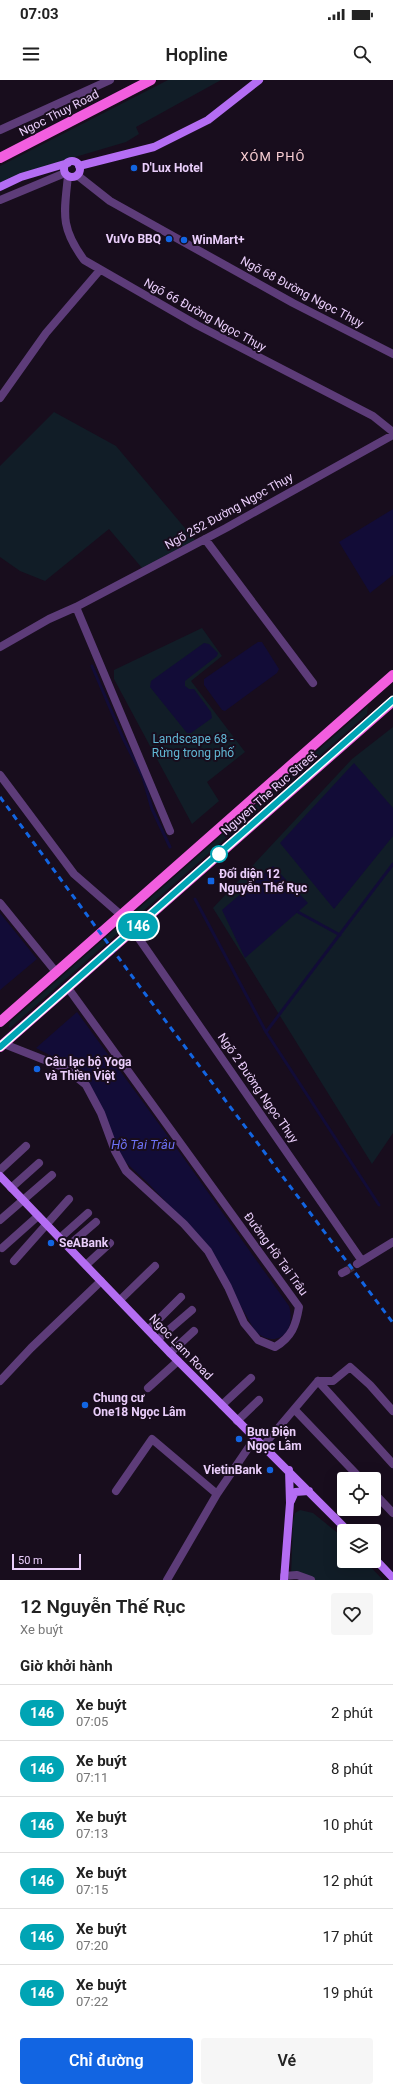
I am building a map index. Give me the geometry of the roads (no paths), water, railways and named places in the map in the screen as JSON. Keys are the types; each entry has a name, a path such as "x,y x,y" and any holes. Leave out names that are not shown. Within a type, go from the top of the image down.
{"main road":[{"name":"Ngoc Thuy Road","path":"0,158 151,80"},
{"path":"0,187 21,177 68,163 76,163 79,166 154,147 208,120 259,80"},
{"path":"68,163 65,166 66,174 71,177 77,175 79,166"},
{"name":"Nguyen The Ruc Street","path":"0,1022 393,675"},
{"name":"Nguyen The Ruc Street","path":"2,1046 393,700"},
{"name":"Ngoc Lam Road","path":"0,1176 170,1353 237,1421 289,1470 341,1524"},
{"path":"284,1578 290,1503 289,1470"},
{"path":"290,1503 296,1492 308,1491"},
{"path":"381,1565 393,1578"}],"street":[{"name":"Ngoc Thuy Road","path":"0,130 110,80"},
{"path":"0,200 66,174"},
{"name":"Ngõ 66 Đường Ngọc Thụy","path":"66,174 64,210 68,230 75,247 84,260 197,325 373,416 393,434"},
{"name":"Ngõ 68 Đường Ngọc Thụy","path":"77,175 110,201 293,303 393,354"},
{"path":"0,398 46,333 100,270"},
{"name":"Ngõ 252 Đường Ngọc Thụy","path":"0,647 49,619 76,607 205,539 393,434"},
{"path":"205,539 313,683"},
{"path":"76,607 170,831"},
{"path":"0,775 74,874 122,915"},
{"path":"0,903 56,972"},
{"name":"Ngõ 2 Đường Ngọc Thụy","path":"133,930 359,1263 393,1242"},
{"name":"Đường Hồ Tai Trâu","path":"2,1046 65,1068 86,1085 101,1113 115,1152 126,1171 179,1219 208,1251 228,1287 244,1323 258,1340 275,1347 284,1342 295,1328 299,1307 68,988"},
{"path":"0,1170 26,1146"},
{"path":"11,1188 39,1163"},
{"path":"0,1220 52,1175"},
{"path":"14,1261 69,1199"},
{"path":"60,1238 88,1213"},
{"path":"2,1248 38,1216"},
{"path":"68,1246 96,1222"},
{"path":"86,1265 110,1243"},
{"path":"120,1300 155,1266"},
{"path":"0,1381 31,1348 101,1280"},
{"path":"148,1330 181,1297"},
{"path":"158,1340 192,1310"},
{"path":"170,1353 194,1331"},
{"path":"148,1388 178,1361"},
{"path":"318,1381 333,1381 350,1367 393,1411"},
{"path":"222,1405 251,1378"},
{"path":"263,1446 318,1381"},
{"path":"318,1381 393,1464"},
{"path":"237,1421 259,1400"},
{"path":"295,1410 354,1472"},
{"path":"166,1580 217,1494 255,1438"},
{"path":"116,1491 152,1439 217,1494"},
{"path":"381,1500 393,1513"},
{"path":"284,1578 298,1576 311,1580"}],"water":[{"path":"393,509 393,575 370,593 339,542"},
{"path":"258,642 262,642 279,669 277,673 225,711 222,710 204,685 204,679"},
{"path":"204,643 209,644 218,653 217,656 185,681 185,686 189,689 194,689 211,712 212,718 191,733 187,733 150,687 151,681"},
{"path":"354,763 393,808 393,836 334,909 280,843"},
{"path":"273,866 308,903 245,958 222,910"},
{"path":"0,913 37,959 0,990"},
{"name":"Hồ Tai Trâu","path":"77,1012 289,1306 291,1316 290,1324 283,1336 277,1339 270,1339 255,1331 204,1242 147,1182 122,1159 92,1089 84,1077 73,1067 36,1048"}],"waterway":[{"path":"92,666 123,738 143,777 152,809 170,847"},
{"path":"266,1032 393,864"},
{"path":"195,899 266,1032 379,1205"},
{"path":"298,912 340,935"}],"tunnel":[{"path":"346,1271 357,1264"}],"railway":[{"path":"0,797 146,995 393,1323"}],"place":[{"name":"D'Lux Hotel","path":"134,168"},
{"name":"VuVo BBQ","path":"169,239"},
{"name":"WinMart+","path":"184,240"},
{"name":"Đối diện 12 Nguyễn Thế Rục","path":"211,881"},
{"name":"Câu lạc bộ Yoga và Thiền Việt","path":"37,1069"},
{"name":"SeABank","path":"51,1243"},
{"name":"Chung cư One18 Ngọc Lâm","path":"85,1405"},
{"name":"Bưu Điện Ngọc Lâm","path":"239,1439"},
{"name":"VietinBank","path":"270,1470"}],"district":[{"name":"XÓM PHÔ","path":"273,156"}],"park label":[{"name":"Landscape 68 - Rừng trong phố","path":"193,746"}]}
